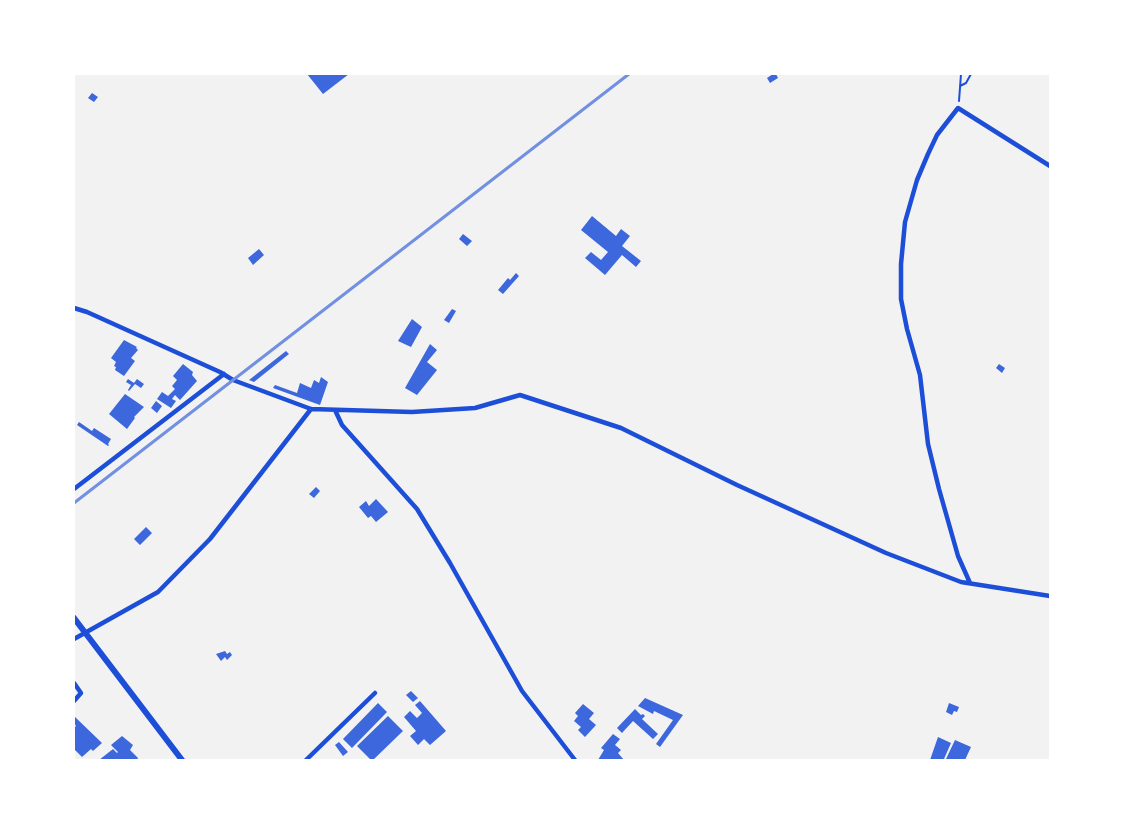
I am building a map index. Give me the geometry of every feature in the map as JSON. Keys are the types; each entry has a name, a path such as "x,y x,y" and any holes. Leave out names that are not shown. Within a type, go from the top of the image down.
{"main road":[{"path":"75,619 182,760"}],"street":[{"path":"970,583 958,556 938,489 928,444 920,375 901,299 904,222 917,180 928,154 937,136 958,108 1050,166"},
{"path":"74,308 87,312 224,374 233,380 311,409 412,412 475,408 520,395 621,428 737,485 886,553 961,582 1050,596"},
{"path":"74,489 224,374"},
{"path":"74,639 158,592 210,539 311,409"},
{"path":"335,410 342,425 417,510 450,563 522,691 575,760"},
{"path":"74,683 81,693 74,701"},
{"path":"306,760 375,692"}],"path":[{"path":"958,108 961,74"},
{"path":"960,86 966,82 971,74"}],"building":[{"path":"307,74 349,74 323,94"},
{"path":"776,74 778,78 770,83 767,78"},
{"path":"92,93 98,97 94,102 88,98"},
{"path":"592,216 616,236 621,229 630,236 622,246 641,261 636,267 622,255 605,275 585,258 591,252 601,260 608,252 581,230"},
{"path":"463,234 472,241 467,246 459,239"},
{"path":"259,249 264,255 253,265 248,258"},
{"path":"516,273 519,276 503,294 498,290 508,278 510,280"},
{"path":"452,309 456,311 449,323 444,320"},
{"path":"412,319 422,327 411,347 398,341"},
{"path":"124,340 137,347 138,350 131,358 135,361 124,376 115,370 116,362 111,358"},
{"path":"430,344 437,350 427,362 437,370 417,395 405,388"},
{"path":"286,351 289,354 254,382 249,380"},
{"path":"183,364 193,372 192,375 197,381 180,400 175,395 172,399 176,401 171,408 157,399 162,392 168,396 175,389 172,386 177,380 173,376"},
{"path":"999,364 1005,368 1002,373 996,368"},
{"path":"321,377 328,382 320,405 273,388 275,385 297,393 300,383 311,388 314,380 319,383"},
{"path":"128,379 134,383 137,379 144,384 141,388 135,384 129,391 131,385 126,382"},
{"path":"125,394 144,407 134,417 127,429 109,414"},
{"path":"156,401 162,406 157,413 151,408"},
{"path":"79,422 92,431 94,428 111,439 109,445 77,425"},
{"path":"316,487 320,491 314,498 309,494"},
{"path":"376,499 388,512 376,522 371,516 368,518 359,507 366,501 369,506"},
{"path":"146,527 152,533 140,545 134,539"},
{"path":"225,651 227,654 230,652 232,655 227,660 225,657 221,661 216,654"},
{"path":"411,691 418,698 413,702 406,695"},
{"path":"645,698 683,715 660,747 656,744 673,720 654,711 653,714 638,706"},
{"path":"420,701 446,731 430,745 424,739 418,745 410,736 416,731 404,717 410,711 417,718 422,713 415,705"},
{"path":"378,703 387,712 352,748 343,739"},
{"path":"949,703 959,707 957,712 954,711 952,715 946,712"},
{"path":"583,704 594,713 589,719 596,725 585,737 578,730 581,727 574,721 578,716 575,713"},
{"path":"635,709 645,716 642,719 658,734 653,739 633,721 622,733 617,728"},
{"path":"74,716 102,743 82,757 74,749 74,728 76,726"},
{"path":"388,716 403,731 371,760 357,746"},
{"path":"613,734 620,739 615,745 621,750 618,753 624,760 598,760 604,750 601,748"},
{"path":"122,736 133,745 130,750 138,758 137,760 99,760 113,749 118,752 111,745"},
{"path":"938,737 951,743 944,759 946,759 955,740 971,747 965,760 930,760"},
{"path":"339,742 348,752 343,756 335,745"}],"railway":[{"path":"74,503 629,74"}]}
